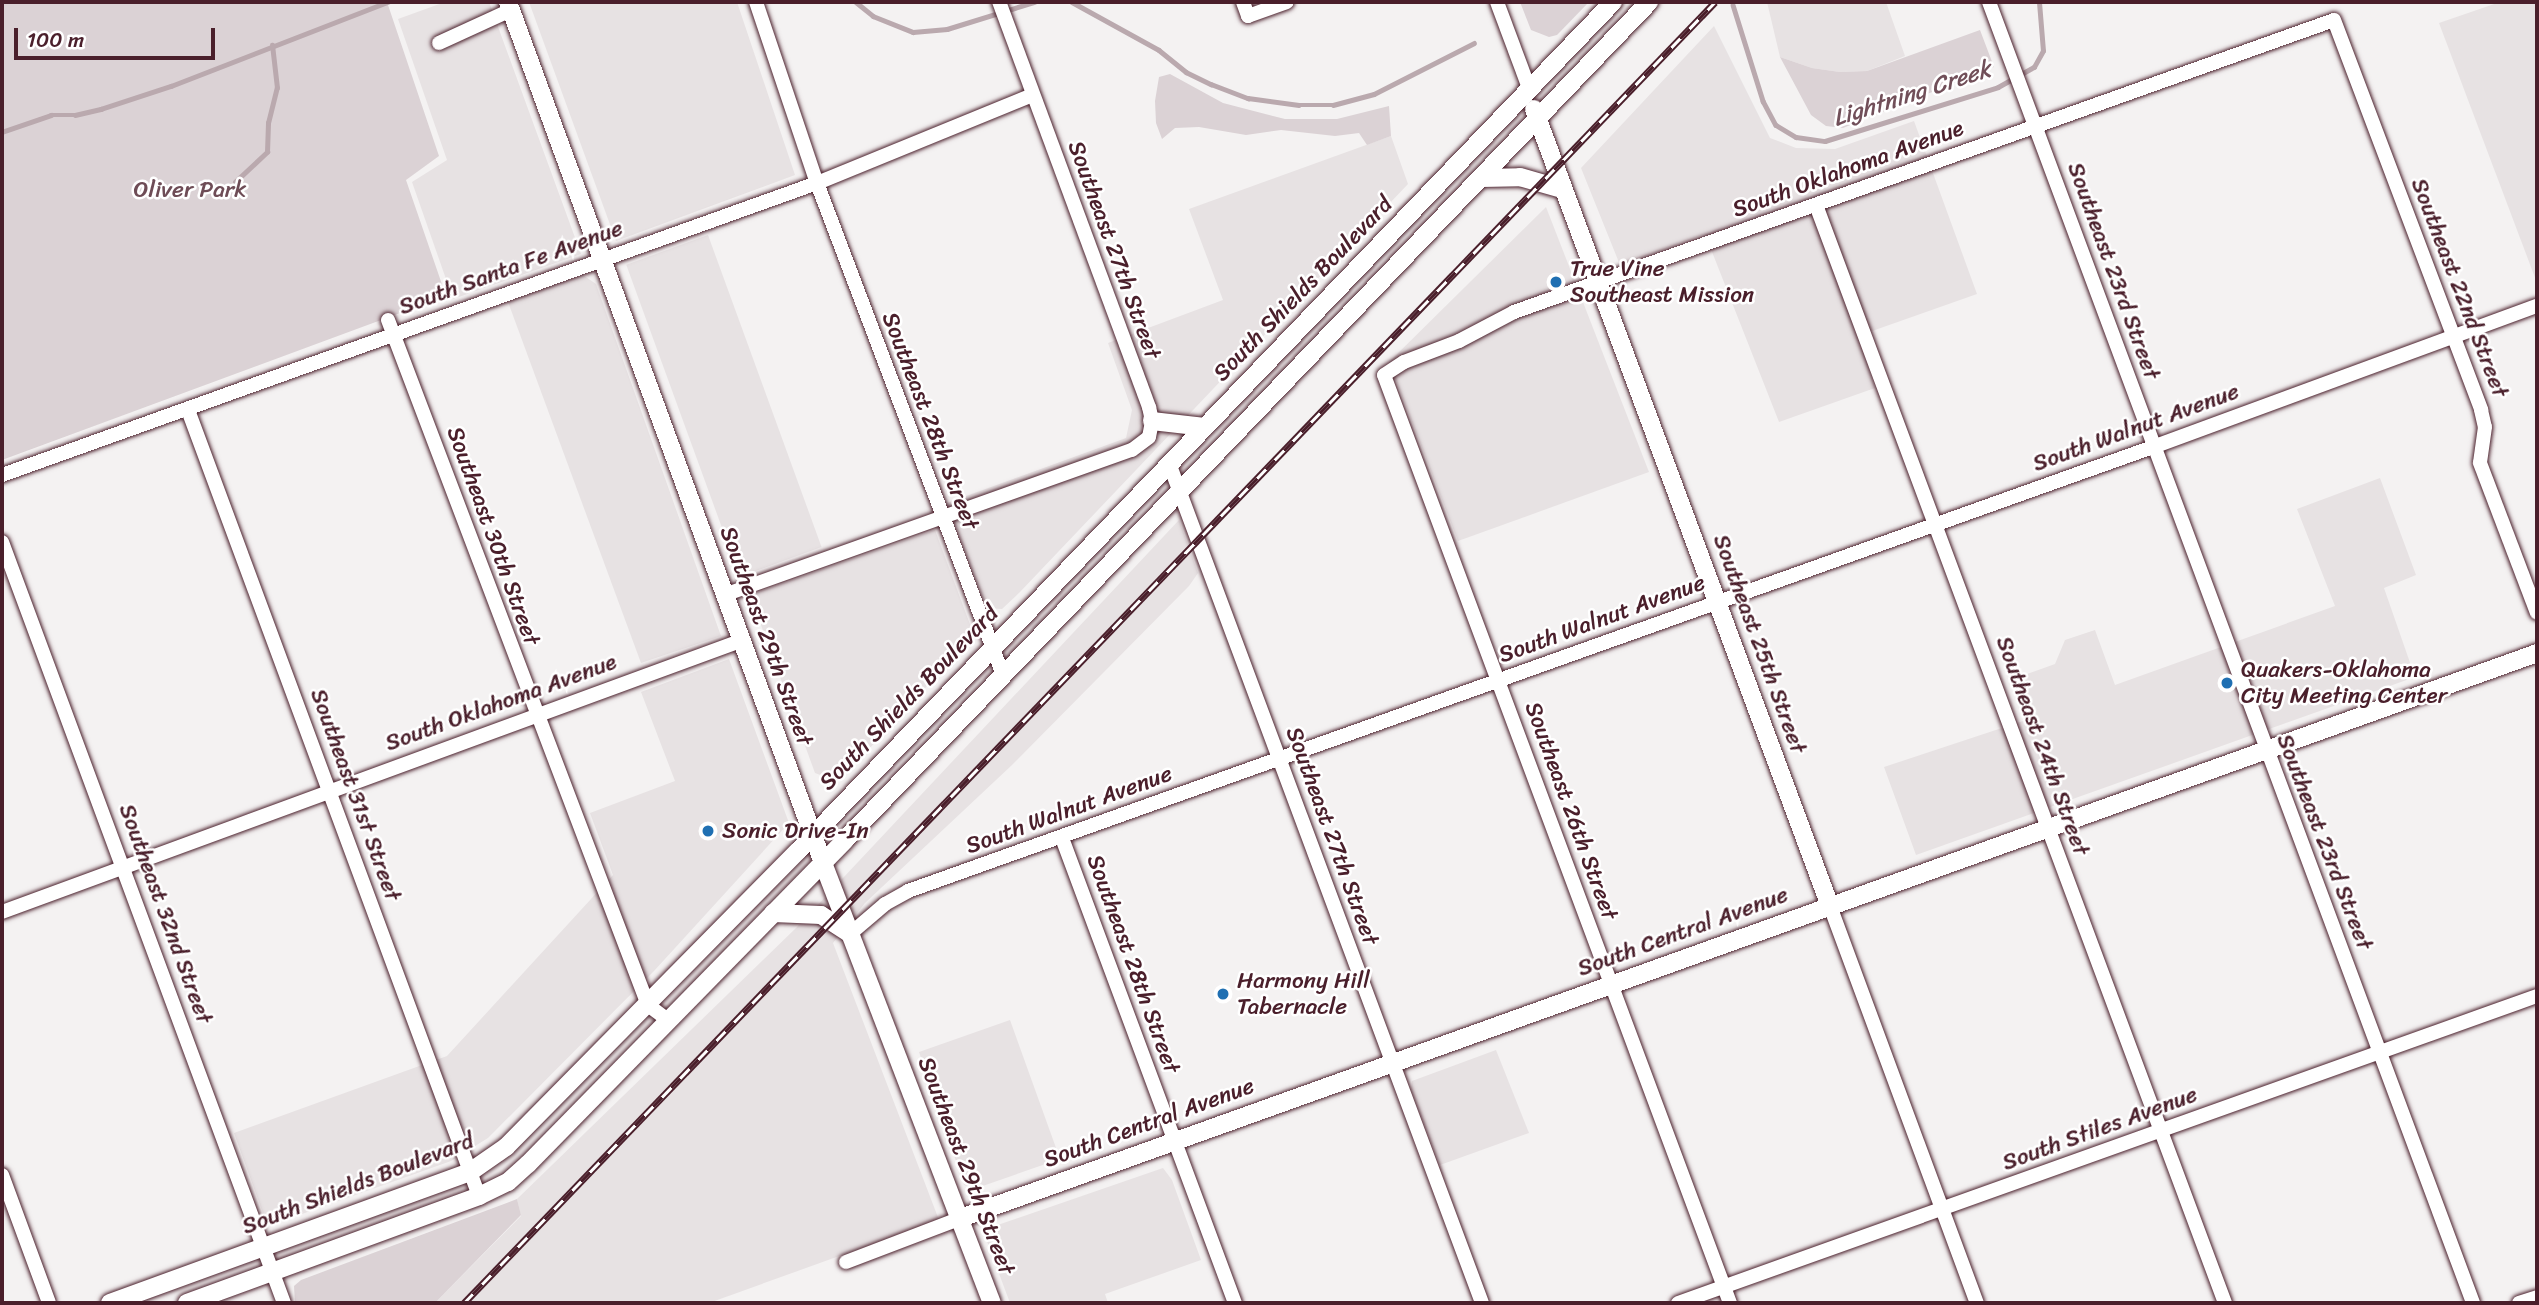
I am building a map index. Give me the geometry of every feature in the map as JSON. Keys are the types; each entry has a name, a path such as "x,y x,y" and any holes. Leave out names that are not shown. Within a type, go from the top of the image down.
{"main road":[{"name":"South Shields Boulevard","path":"110,1303 470,1172 506,1147 813,835 1613,2"},
{"path":"187,1303 479,1196 508,1182 823,863 1649,2"},
{"name":"Southeast 29th Street","path":"510,6 740,641 992,1303"},
{"name":"Southeast 25th Street","path":"1529,88 1536,118 1562,189 1830,906"},
{"path":"1480,178 1520,177 1562,189"},
{"path":"1352,272 1372,290"},
{"path":"1152,421 1205,427"},
{"name":"South Central Avenue","path":"961,1217 2537,653"},
{"path":"773,913 821,915 850,934"}],"street":[{"name":"Southeast 28th Street","path":"755,2 817,183 1003,674"},
{"name":"Southeast 27th Street","path":"999,2 1152,421"},
{"path":"1246,9 1287,2"},
{"name":"Southeast 25th Street","path":"1497,2 1529,88"},
{"name":"Southeast 23rd Street","path":"1989,2 2473,1303"},
{"path":"439,43 510,6"},
{"name":"South Oklahoma Avenue","path":"1384,375 1404,362 1459,341 1514,312 2334,20"},
{"name":"Southeast 22nd Street","path":"2334,20 2484,418 2480,463 2537,613"},
{"name":"South Santa Fe Avenue","path":"2,475 188,410 391,327 602,259 817,183 1033,95"},
{"name":"Southeast 24th Street","path":"1816,205 2225,1303"},
{"name":"South Walnut Avenue","path":"850,934 908,891 2153,447 2537,306"},
{"name":"Southeast 30th Street","path":"391,327 648,1005"},
{"name":"Southeast 26th Street","path":"1384,375 1730,1303"},
{"name":"Southeast 31st Street","path":"188,410 479,1196"},
{"path":"724,595 1139,447 1149,437 1152,421"},
{"name":"Southeast 27th Street","path":"1169,463 1482,1303"},
{"name":"Southeast 32nd Street","path":"2,542 284,1303"},
{"name":"South Oklahoma Avenue","path":"2,912 740,641"},
{"name":"Southeast 28th Street","path":"1062,838 1235,1303"},
{"name":"Southeast 25th Street","path":"1830,906 1977,1303"},
{"name":"South Stiles Avenue","path":"1678,1303 2537,996"},
{"path":"648,1005 668,1020"},
{"path":"2,1175 49,1303"},
{"name":"South Central Avenue","path":"846,1262 961,1217"},
{"path":"2519,1303 2537,1297"}],"shaded area":[{"path":"445,2 489,2 581,254 453,299 412,182 447,160 398,19"},
{"path":"529,2 737,2 795,175 616,241"},
{"path":"1767,2 1886,2 1905,56 1867,71 1840,72 1812,68 1780,57"},
{"path":"2500,2 2537,2 2537,283 2439,23"},
{"path":"1714,26 1770,138 1796,148 1835,149 1914,121 1977,294 1858,336 1875,388 1779,422 1705,234 1620,265 1581,168"},
{"path":"1391,136 1408,184 1020,592 1002,609 987,608 947,503 1126,438 1132,410 1108,343 1223,300 1189,209"},
{"path":"1546,207 1649,472 1458,541 1389,362"},
{"path":"708,235 822,547 740,577 626,265"},
{"path":"583,275 596,284 721,636 641,663 508,302"},
{"path":"2380,478 2416,575 2384,588 2415,677 1916,855 1884,767 2026,720 2013,679 2055,664 2065,640 2095,630 2115,685 2335,606 2297,509"},
{"path":"1179,520 1198,573 1189,586 1012,765 865,903 833,943 939,1220 709,1303 435,1303 521,1216 517,1199 797,927"},
{"path":"935,530 974,635 846,774 831,779 815,773 750,595"},
{"path":"729,659 789,823 654,971 488,1138 451,1161 274,1224 264,1216 234,1133 447,1056 613,875 590,813 675,781 641,692"},
{"path":"1010,1020 1060,1159 974,1189 964,1185 919,1052"},
{"path":"1496,1050 1529,1133 1440,1165 1411,1090 1412,1081"},
{"path":"1163,1168 1172,1180 1201,1260 1105,1294 1108,1303 1010,1303 985,1236 989,1228"}],"green space":[{"name":"Oliver Park","path":"2,2 387,2 439,156 406,180 446,296 2,460"},
{"path":"1520,2 1589,2 1557,35 1549,37 1531,30"},
{"path":"1980,30 1994,67 1843,128 1826,126 1811,115 1780,57 1812,68 1840,72 1867,71"},
{"path":"1170,74 1223,103 1285,119 1337,119 1389,106 1391,136 1367,145 1359,133 1335,136 1281,130 1246,135 1199,127 1175,128 1162,139 1156,123 1155,101 1159,77"},
{"path":"517,1199 521,1215 435,1303 295,1303 294,1286 301,1280"}],"waterway":[{"name":"Lightning Creek","path":"2,132 51,115 75,115 101,109 171,86 388,2"},
{"name":"Lightning Creek","path":"856,2 873,16 913,32 947,29 1034,2"},
{"name":"Lightning Creek","path":"1072,2 1159,50 1186,72 1211,84 1248,98 1299,105 1333,105 1374,94 1474,43"},
{"name":"Lightning Creek","path":"1733,5 1763,101 1776,125 1796,137 1825,141 1998,87 2034,67 2043,51 2039,2"},
{"path":"235,182 267,152 268,123 277,88 272,45"}],"railway":[{"path":"464,1303 1715,2"}],"place":[{"name":"True Vine Southeast Mission","path":"1556,282"},
{"name":"Quakers-Oklahoma City Meeting Center","path":"2227,683"},
{"name":"Sonic Drive-In","path":"708,831"},
{"name":"Harmony Hill Tabernacle","path":"1223,994"}]}
